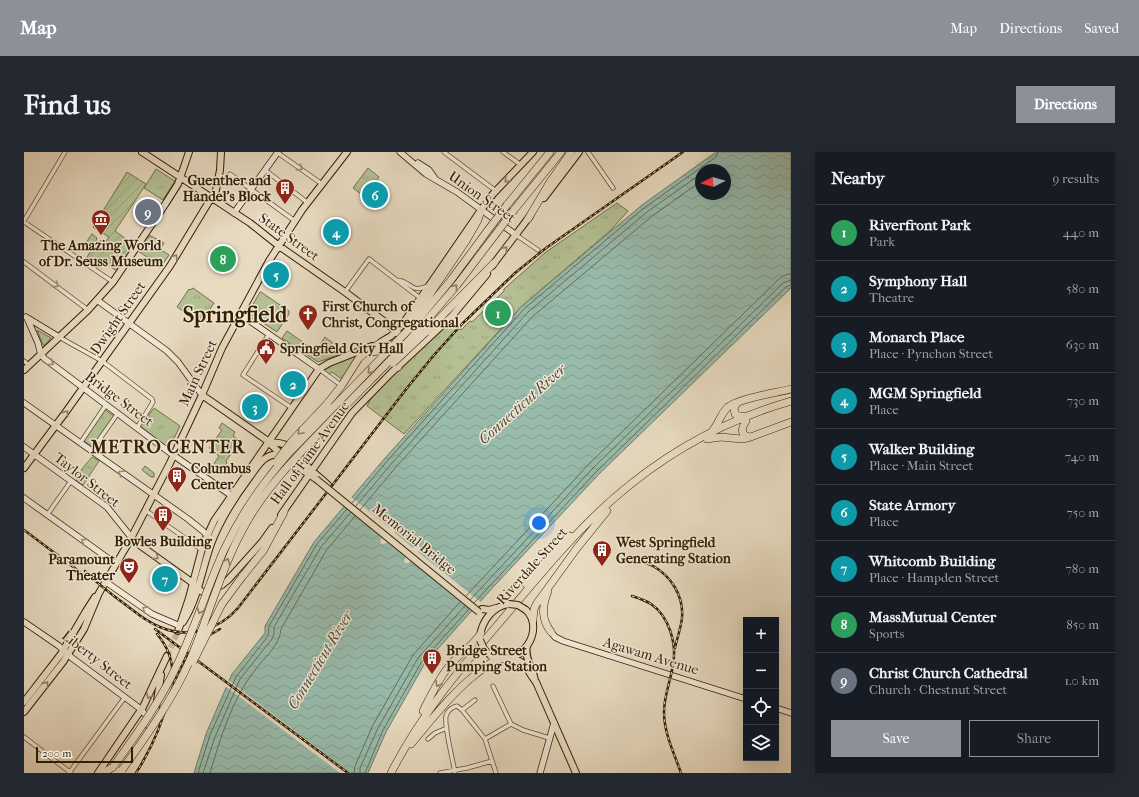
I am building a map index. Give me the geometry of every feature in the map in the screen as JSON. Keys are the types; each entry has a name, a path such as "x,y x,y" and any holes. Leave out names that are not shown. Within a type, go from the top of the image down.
{"highway":[{"path":"120,773 146,737 174,692 190,661 231,553 248,520 266,493 289,464 367,383 399,357 419,325 451,280 507,205 550,152"},
{"path":"419,325 457,285 514,210 561,152"},
{"path":"528,219 550,182 571,152"},
{"path":"419,325 428,299 466,241 478,220 481,210"},
{"path":"248,508 264,484 283,461 380,360 419,325 494,263"},
{"path":"113,772 172,675 189,638 222,555 261,482 286,449 340,388 359,358 384,341"},
{"path":"359,358 387,345 393,344 401,351 398,367"},
{"path":"708,436 727,409 737,402 791,389"},
{"path":"750,438 742,433 742,428 748,418 791,401"},
{"path":"737,402 733,409 736,415 748,418 791,406"},
{"name":"Riverdale Street","path":"391,773 428,711 456,674 570,542 623,490 663,461 708,436 748,418"},
{"path":"708,436 741,439 750,438 791,422"},
{"path":"533,620 535,606 605,509"},
{"path":"508,604 559,546 605,509"},
{"path":"174,692 183,680 196,657 224,601 263,551 284,512"},
{"path":"551,632 545,622 543,611 544,602 553,582"},
{"path":"103,773 113,772 147,728 172,688 208,612"},
{"path":"410,742 418,719 445,672 461,654 474,643 481,633"},
{"path":"410,742 458,689 488,664 500,660"},
{"name":"Riverdale Street","path":"395,773 410,742"}],"main road":[{"name":"State Street","path":"142,152 234,213 345,292 396,331 415,351"},
{"path":"24,370 27,363 41,355 88,310 113,282 166,204 180,178 189,152"},
{"name":"Dwight Street","path":"24,468 56,426 170,266 212,198 218,183 221,167 220,152"},
{"path":"234,213 278,152"},
{"name":"Main Street","path":"24,712 27,698 85,627 100,592 173,456 202,395 218,356 279,246 295,220 347,152"},
{"path":"106,582 152,614 179,628 212,541 233,497 268,442 319,369 329,363 384,341 396,331 481,210 533,152"},
{"name":"Hall of Fame Avenue","path":"195,586 200,591 206,593 224,584 264,540 349,417 369,395 460,307 490,271 494,263 579,152"},
{"name":"Union Street","path":"403,154 426,174 435,178 516,235"},
{"path":"97,300 177,360 202,395 268,442 282,455 310,472"},
{"path":"240,314 319,369"},
{"path":"25,317 59,337"},
{"path":"25,317 38,343 41,355"},
{"name":"Bridge Street","path":"41,355 173,456 233,497"},
{"path":"24,403 188,519 212,541"},
{"path":"268,442 281,443 293,448 310,472"},
{"name":"Taylor Street","path":"24,447 107,508 131,536"},
{"path":"195,586 202,550 215,518 262,460 271,455 282,455"},
{"name":"Memorial Bridge","path":"310,472 481,610"},
{"path":"24,498 116,564"},
{"path":"131,536 134,541 195,586"},
{"path":"536,682 530,676 524,662 517,660 500,660 491,656 484,649 481,633 481,610 490,610 508,604 519,606 526,610 533,620 534,632 528,645 527,656 536,682 576,773"},
{"path":"481,633 490,614 499,607"},
{"name":"Liberty Street","path":"24,622 138,706 152,722"},
{"name":"Agawam Avenue","path":"551,632 555,637 563,641 743,698"},
{"path":"509,660 520,653 528,645"},
{"path":"98,773 141,710 167,656 152,722 113,772"},
{"path":"779,709 791,713"},
{"path":"540,773 554,723"}],"street":[{"path":"65,152 24,222 113,282"},
{"path":"278,152 322,184"},
{"path":"444,152 497,191"},
{"path":"503,152 521,165"},
{"path":"588,152 613,188"},
{"path":"265,170 308,203"},
{"path":"218,183 224,181 230,174 295,220"},
{"path":"516,235 538,250"},
{"path":"345,292 369,258 420,298"},
{"path":"24,262 88,310"},
{"path":"397,280 402,280 416,289 429,286"},
{"path":"268,334 243,375 292,408"},
{"path":"59,337 102,361 152,399 153,402 136,428"},
{"path":"319,369 338,383"},
{"path":"80,442 106,405"},
{"path":"92,450 118,413"},
{"path":"47,514 71,481"},
{"path":"145,510 202,550"},
{"path":"493,686 511,724 523,730 549,738"},
{"path":"24,737 70,773 125,697"},
{"path":"462,710 475,700"},
{"path":"455,772 446,716 451,708 456,706 462,710 485,739 496,773"},
{"path":"485,739 511,724"},
{"path":"428,739 447,728"},
{"path":"440,773 455,772 492,761"}],"green space":[{"path":"368,168 379,177 365,197 353,188"},
{"path":"156,169 175,181 163,200 144,188"},
{"path":"127,172 146,184 115,231 134,245 117,271 102,261 98,268 85,260 92,249 85,244 92,234 97,238 96,241 99,242 101,240 105,243 109,237 93,227"},
{"path":"617,203 628,211 611,230 522,306 404,434 367,406 372,396 450,322 461,330 470,321 472,322 504,291 504,289 546,252"},
{"path":"149,235 164,243 160,249 169,255 160,268 151,263 147,257 138,251"},
{"path":"193,288 214,303 201,323 177,307 189,289 190,290"},
{"path":"261,292 289,311 289,314 277,332 248,313"},
{"path":"37,330 51,338 45,345 43,345"},
{"path":"287,331 317,352 325,337 344,353 318,362 282,338"},
{"path":"361,353 343,380 332,372 329,374 323,370 330,365"},
{"path":"154,408 180,426 169,449 140,426"},
{"path":"105,410 114,416 92,447 83,440"},
{"path":"222,423 235,432 233,436 239,440 237,442 238,444 226,461 227,463 221,471 217,471 212,467 219,456 209,448 222,430 219,428"},
{"path":"92,457 99,461 83,485 76,480 82,469"},
{"path":"145,466 154,473 154,477 151,477 142,470"}],"water":[{"name":"Connecticut River","path":"716,152 791,152 791,288 599,474 495,585 425,663 386,732 368,773 194,773 206,734 232,674 265,633 265,626 314,542 385,458 522,306 642,205 695,167 695,200 731,200 731,164 699,164"}],"pier":[{"path":"350,496 390,528 392,526 396,526 394,532 413,548 416,545 419,545 420,548 418,552 482,603 473,612 411,561 405,563 404,560 406,557 387,542 381,544 380,541 382,538 342,505"},
{"path":"228,680 350,773 340,773 225,686"}],"tunnel":[{"path":"167,656 178,631"}],"railway":[{"path":"85,571 136,613 160,627 171,631 192,632 212,627 222,622 238,608 407,388 463,323 515,273 546,248 683,152"},
{"path":"24,530 88,578"},
{"path":"626,557 653,566 665,575 675,588 681,602 682,610 682,618 675,648"},
{"path":"632,596 646,601 657,609 667,623 673,639 674,656 665,700 664,720 670,743 681,773"},
{"path":"155,629 348,773"},
{"path":"169,699 180,667 189,653 201,641 220,629"},
{"path":"157,634 164,644 171,661 172,680"},
{"path":"136,773 156,734 170,693"}],"place":[{"name":"State Armory","path":"375,195"},
{"name":"Guenther and Handel's Block","path":"285,205"},
{"name":"Christ Church Cathedral","path":"148,212"},
{"name":"MGM Springfield","path":"336,232"},
{"name":"The Amazing World of Dr. Seuss Museum","path":"101,236"},
{"name":"MassMutual Center","path":"223,259"},
{"name":"Walker Building","path":"276,275"},
{"name":"Riverfront Park","path":"498,313"},
{"name":"First Church of Christ, Congregational","path":"308,331"},
{"name":"Springfield City Hall","path":"266,365"},
{"name":"Symphony Hall","path":"293,384"},
{"name":"Monarch Place","path":"255,407"},
{"name":"Columbus Center","path":"177,493"},
{"name":"Bowles Building","path":"163,532"},
{"name":"West Springfield Generating Station","path":"602,567"},
{"name":"Whitcomb Building","path":"165,579"},
{"name":"Paramount Theater","path":"129,584"},
{"name":"Bridge Street Pumping Station","path":"432,675"}],"district":[{"name":"Springfield","path":"235,315"},
{"name":"METRO CENTER","path":"168,447"}]}
